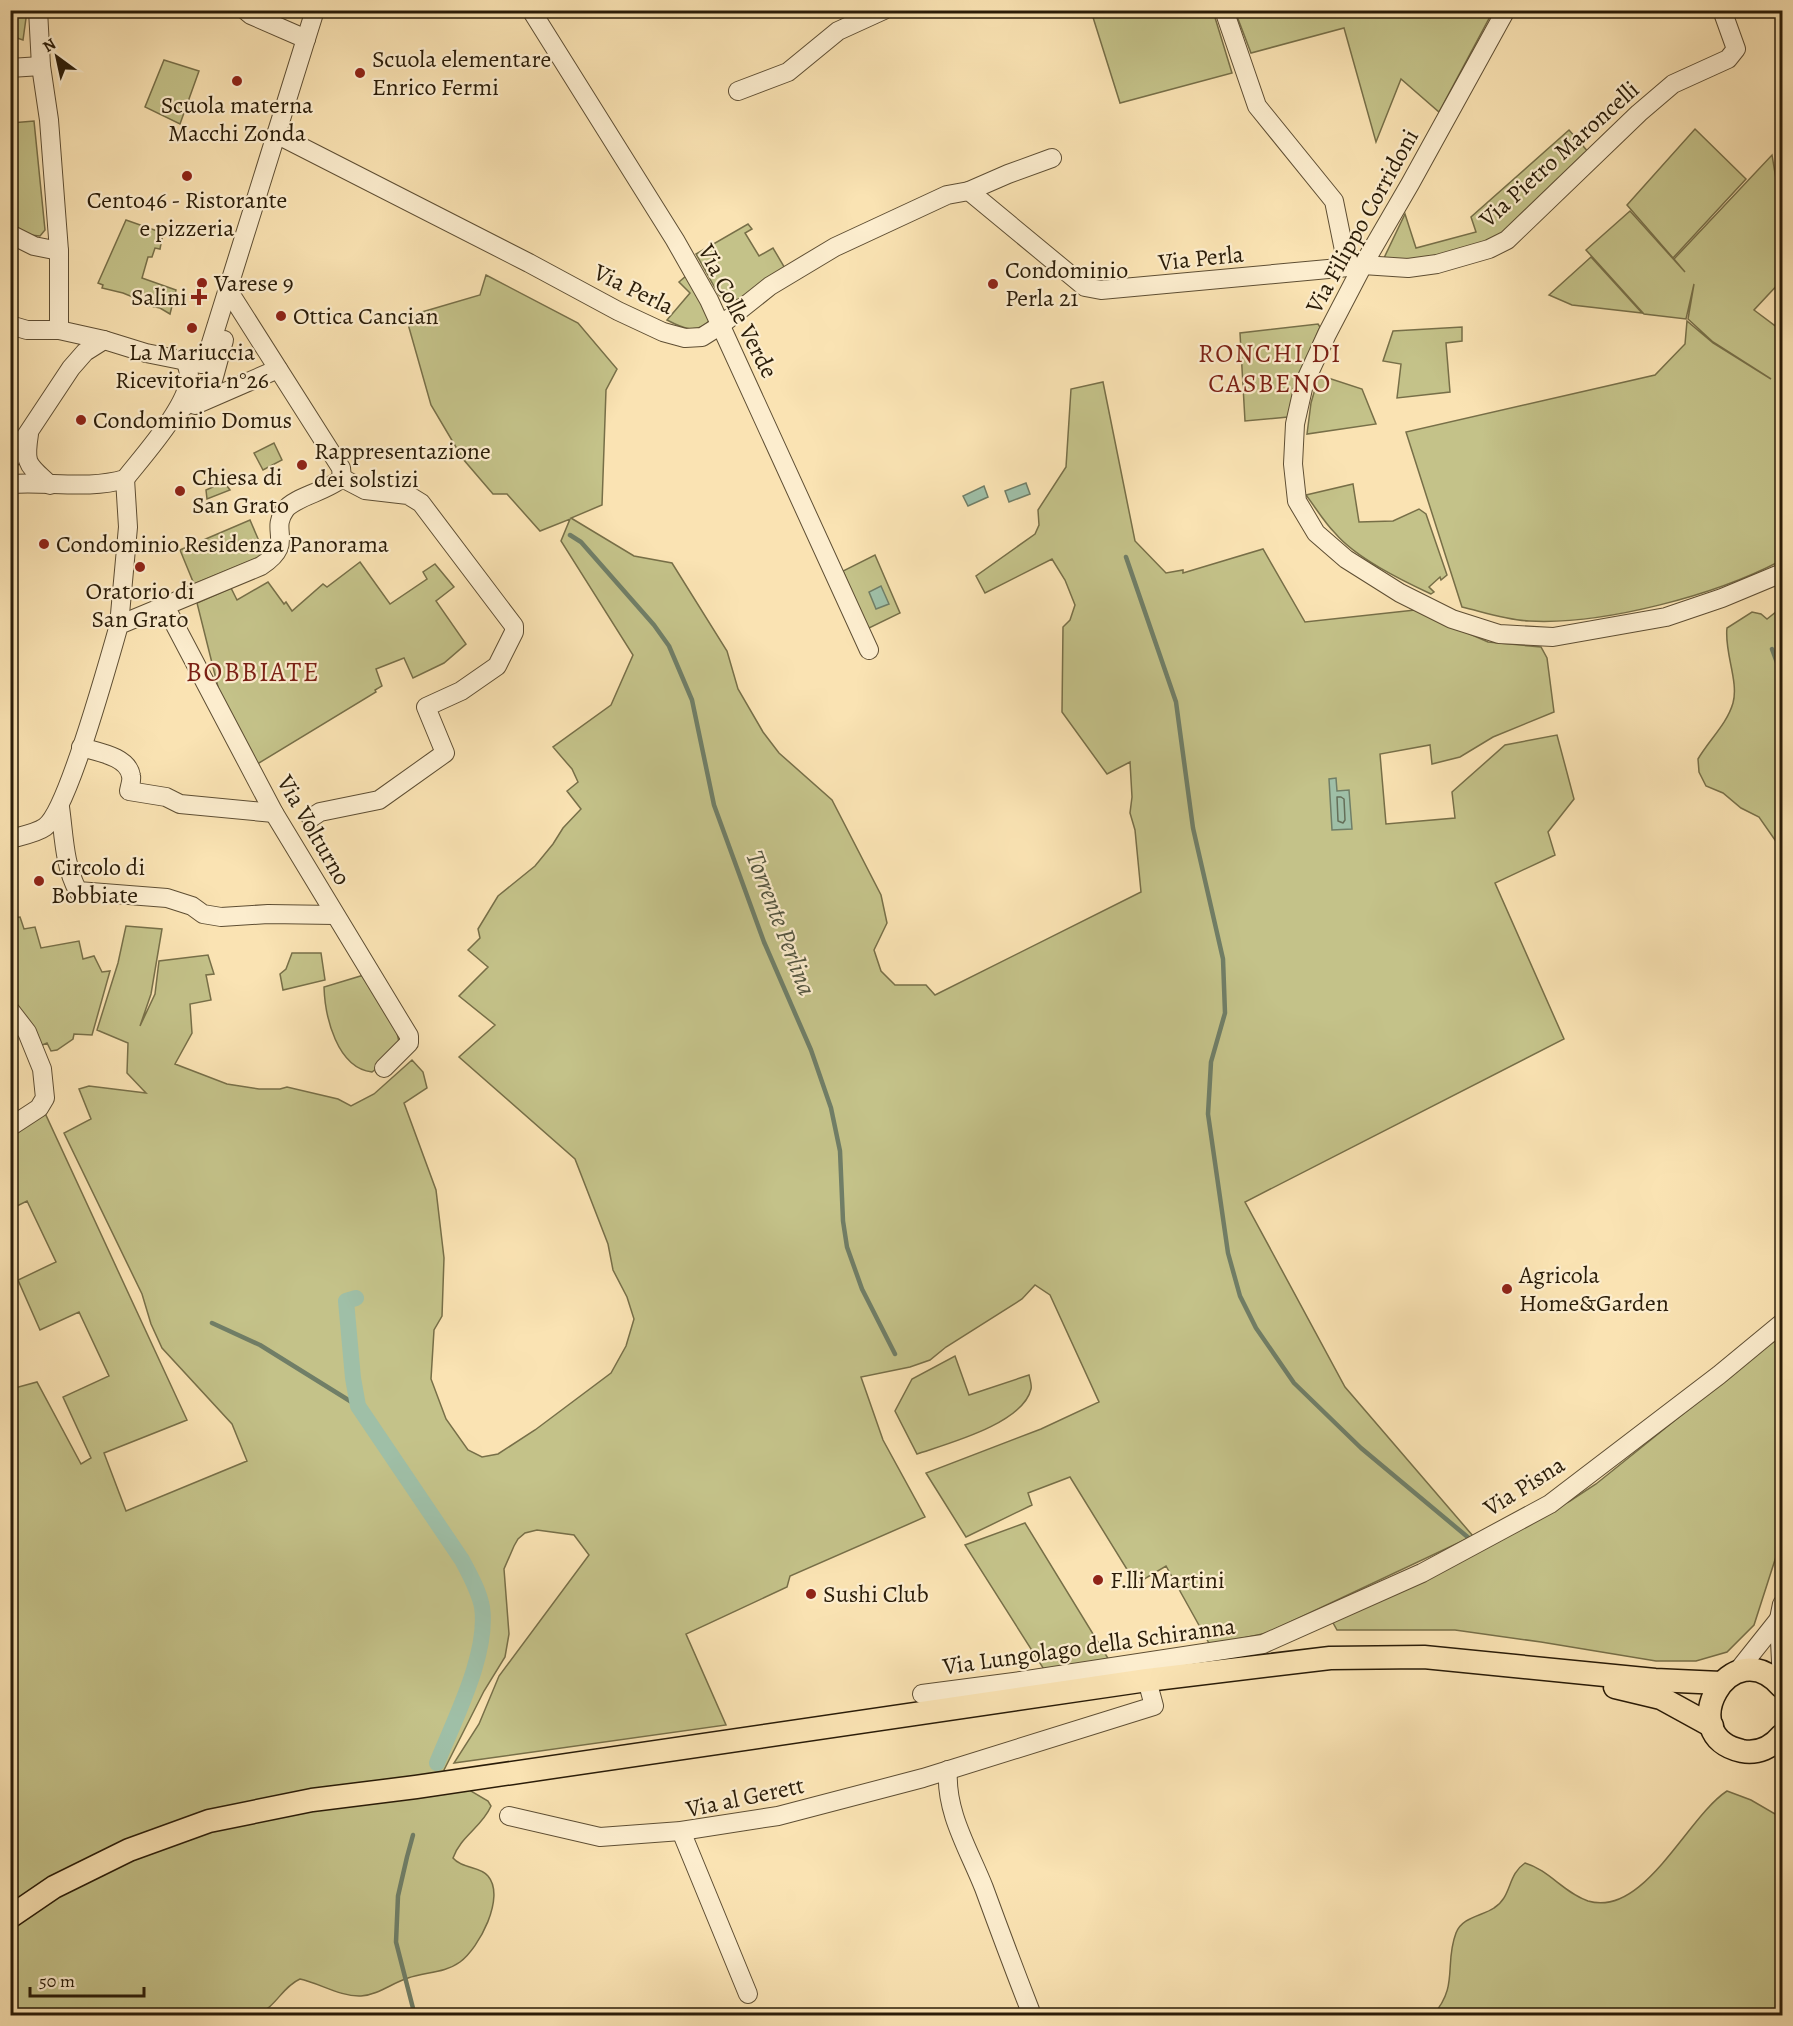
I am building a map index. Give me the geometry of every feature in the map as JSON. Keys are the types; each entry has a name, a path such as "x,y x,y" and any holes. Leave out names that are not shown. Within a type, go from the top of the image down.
{"main road":[{"path":"10,1917 54,1887 129,1850 209,1821 312,1800 416,1787 1148,1680 1330,1658 1424,1657 1655,1680 1729,1678 1749,1671 1773,1678 1782,1687"},
{"path":"1529,1667 1661,1698 1712,1726 1725,1743 1734,1749 1756,1751 1777,1747"},
{"path":"1712,1726 1710,1703 1713,1695 1729,1678"}],"street":[{"path":"38,10 41,66 49,120 59,250 59,330 76,348 78,360"},
{"path":"245,10 251,15 306,39"},
{"path":"10,325 27,330 59,330 193,363 207,356 315,10"},
{"name":"Via Colle Verde","path":"531,10 675,240 722,325 869,650"},
{"path":"738,91 788,72 838,31 884,10"},
{"path":"1224,10 1257,106 1334,201 1346,255 1363,265"},
{"name":"Via Filippo Corridoni","path":"1506,10 1363,265 1326,334 1304,384 1294,424 1293,464 1297,501 1316,533 1346,559 1400,593 1452,619 1499,634 1553,637 1666,616 1722,598 1782,573"},
{"name":"Via Pietro Maroncelli","path":"1363,265 1408,268 1437,264 1489,249 1508,240 1639,113 1673,84 1728,59 1736,49 1722,10"},
{"path":"10,68 41,66"},
{"name":"Via Perla","path":"276,134 529,262 618,311 663,332 685,338 702,337 722,325 770,286 835,247 947,195 969,191 1052,158"},
{"name":"Via Perla","path":"969,191 1085,287 1101,290 1363,265"},
{"path":"10,234 34,246 59,250"},
{"path":"228,290 341,468 342,478"},
{"path":"174,414 212,384 224,343 228,290"},
{"path":"10,460 70,368 85,351 104,340"},
{"path":"10,484 30,482 50,485 114,482 125,479 174,414 187,388 193,363"},
{"path":"174,414 278,369"},
{"path":"29,432 27,460 50,485"},
{"path":"119,624 261,566 273,558 280,546 280,524 285,509 334,485 342,478"},
{"path":"286,832 320,812 378,800 445,753 426,707 461,692 496,666 514,632 514,626 421,503 408,495 365,490 342,478"},
{"path":"10,839 46,826 60,807 81,747 119,624 128,527 125,479"},
{"name":"Via Volturno","path":"165,606 274,813 409,1036 409,1043 384,1068"},
{"path":"81,747 118,759 127,765 131,776 129,791 166,797 180,804 274,813"},
{"path":"60,807 67,859 72,880 78,891 166,898 192,906 203,914 221,917 268,914 335,915"},
{"path":"10,1010 27,1032 42,1069 45,1098 39,1108 10,1127"},
{"name":"Via Pisna","path":"1263,1644 1422,1573 1550,1504 1719,1376 1782,1323"},
{"path":"1729,1678 1781,1612"},
{"path":"1781,1612 1782,1683"},
{"name":"Via Lungolago della Schiranna","path":"922,1694 1263,1644"},
{"name":"Via al Gerett","path":"748,1994 681,1831 778,1816 948,1770 1154,1706 1148,1680"},
{"path":"948,1770 947,1788 956,1821 1030,2010"},
{"path":"509,1816 600,1837 681,1831"}],"shaded area":[{"path":"11,10 27,11 23,40 11,36"},
{"path":"1091,11 1213,11 1232,73 1120,103"},
{"path":"1235,11 1493,11 1439,112 1401,79 1376,142 1344,28 1251,53"},
{"path":"164,60 199,71 180,124 145,107"},
{"path":"34,121 45,230 40,236 30,235 11,224 10,170 15,169 11,123"},
{"path":"1695,129 1746,179 1673,258 1627,205"},
{"path":"1569,130 1590,154 1502,240 1442,260 1383,260 1405,214 1416,248 1476,232 1471,217"},
{"path":"1772,155 1778,191 1782,191 1782,280 1754,310 1782,331 1782,380 1775,382 1782,382 1782,560 1755,573 1693,596 1625,613 1591,618 1529,621 1462,607 1406,432 1655,375 1685,344 1687,321 1713,343 1771,379 1713,342 1688,319 1694,284 1686,319 1644,314 1586,250 1630,211 1685,272 1674,259"},
{"path":"126,220 163,233 160,249 155,248 152,257 148,257 142,278 176,290 170,314 123,293 102,288 103,285 98,283"},
{"path":"748,224 752,229 745,233 759,256 773,248 786,270 743,298 727,302 719,295 696,254"},
{"path":"1591,257 1642,313 1572,305 1549,295"},
{"path":"486,275 578,323 617,369 606,390 602,505 571,518 634,556 672,563 727,651 738,689 763,732 779,753 832,800 881,895 887,923 874,950 881,971 895,985 926,985 935,995 1141,892 1135,830 1130,813 1132,797 1130,762 1107,774 1062,712 1063,627 1070,620 1075,605 1065,580 1052,559 985,593 976,576 1035,534 1039,525 1038,510 1066,467 1071,389 1103,382 1135,541 1166,573 1183,570 1183,573 1263,549 1305,622 1415,610 1488,642 1541,647 1547,658 1554,712 1493,737 1460,757 1432,764 1430,745 1380,754 1386,824 1455,818 1452,792 1505,745 1557,735 1574,799 1548,832 1555,855 1495,883 1564,1039 1245,1202 1345,1387 1473,1536 1267,1633 1210,1645 1166,1566 1136,1584 1070,1477 1028,1493 1032,1505 966,1537 926,1473 1041,1429 1099,1402 1050,1295 1035,1285 1022,1299 946,1347 930,1360 910,1367 861,1377 883,1440 925,1517 790,1576 787,1587 686,1634 726,1725 454,1763 479,1724 499,1676 589,1555 574,1535 537,1530 525,1533 518,1539 504,1569 509,1634 505,1657 484,1691 444,1770 469,1790 488,1801 491,1806 461,1844 453,1858 461,1864 485,1873 493,1885 494,1896 488,1922 482,1934 475,1946 460,1962 454,1966 408,1978 361,1996 338,1992 300,1979 288,1987 270,2007 257,2015 11,2015 11,1389 37,1382 81,1464 91,1458 63,1397 109,1376 79,1312 40,1330 18,1280 56,1262 27,1201 11,1209 11,1135 44,1111 187,1420 104,1453 126,1511 247,1461 232,1424 162,1348 151,1324 142,1294 64,1133 91,1119 79,1089 89,1086 146,1093 127,1073 128,1043 97,1030 118,963 126,926 162,929 151,994 140,1026 155,994 159,961 208,955 214,974 206,975 211,1000 190,1004 192,1033 175,1064 227,1084 259,1089 287,1087 338,1099 351,1106 374,1094 412,1060 423,1072 427,1088 404,1103 436,1190 444,1258 442,1316 434,1330 431,1379 446,1419 468,1450 482,1457 498,1454 535,1430 611,1373 626,1346 634,1319 627,1297 613,1270 608,1244 575,1159 459,1057 495,1025 459,996 488,967 468,950 480,938 478,929 498,896 535,866 563,828 581,809 567,791 578,782 572,769 553,747 611,705 633,655 561,541 570,519 540,531 507,494 493,494 463,459 431,405 408,324 422,312 480,295"},
{"path":"686,276 710,320 695,329 689,329 667,320 690,293 679,282"},
{"path":"1318,324 1320,327 1295,386 1288,417 1245,421 1240,333"},
{"path":"1462,327 1462,341 1446,343 1450,392 1397,398 1401,364 1383,361 1393,331"},
{"path":"1319,375 1362,389 1376,424 1307,434 1311,403"},
{"path":"274,443 282,460 263,470 254,453"},
{"path":"224,482 230,490 207,499 206,490"},
{"path":"1353,484 1359,522 1393,521 1419,509 1426,514 1447,575 1441,580 1440,577 1429,587 1434,592 1431,594 1406,582 1355,551 1331,529 1306,495"},
{"path":"250,520 265,555 194,584 180,550"},
{"path":"875,555 900,613 867,629 843,571"},
{"path":"360,562 390,604 427,579 423,572 435,564 454,587 436,601 466,644 444,663 413,678 404,658 376,669 382,686 375,690 376,692 254,766 224,711 197,603 231,588 237,600 268,582 292,611 323,584 327,587"},
{"path":"1782,607 1782,850 1759,817 1741,808 1723,793 1706,786 1699,772 1698,759 1722,725 1733,703 1734,685 1727,628 1752,612 1761,614 1767,619"},
{"path":"20,917 24,929 35,927 41,948 79,941 83,959 94,956 102,972 110,971 92,1035 74,1034 73,1039 57,1050 51,1051 47,1043 40,1046 11,998 11,918"},
{"path":"292,953 321,953 325,980 283,990 280,974 286,969"},
{"path":"364,975 394,1019 399,1042 389,1059 372,1072 350,1061 335,1039 327,1012 324,987"},
{"path":"1782,1336 1782,1538 1754,1625 1727,1652 1696,1661 1656,1661 1455,1630 1337,1630 1332,1621 1346,1616 1570,1501 1596,1484"},
{"path":"955,1356 969,1395 1029,1375 1031,1389 1025,1401 1014,1413 999,1422 982,1431 917,1454 895,1411 912,1379"},
{"path":"1025,1523 1109,1660 1045,1671 965,1545"},
{"path":"1727,1791 1751,1800 1782,1818 1782,2015 1433,2015 1441,2004 1449,1984 1451,1955 1459,1928 1467,1920 1489,1911 1500,1903 1515,1874 1525,1863 1534,1866 1571,1893 1588,1901 1608,1902 1628,1895 1646,1881 1712,1804"}],"water":[{"path":"1026,483 1030,494 1009,502 1005,491"},
{"path":"984,486 988,497 968,506 963,496"},
{"path":"881,586 889,604 876,609 869,592"},
{"path":"1336,778 1337,791 1349,790 1352,829 1332,830 1329,779"}],"waterway":[{"name":"Torrente Perlina","path":"570,535 581,542 654,625 669,646 692,700 714,805 764,942 811,1050 831,1108 840,1151 843,1221 847,1247 862,1289 895,1354"},
{"path":"1126,557 1176,702 1193,828 1223,959 1225,1013 1211,1062 1208,1114 1228,1253 1240,1296 1256,1328 1294,1383 1361,1448 1470,1539"},
{"path":"1772,649 1782,676"},
{"path":"356,1298 346,1301 358,1406 462,1560 482,1607 483,1625 475,1666 461,1707 437,1763"},
{"path":"212,1323 260,1345 358,1406"},
{"path":"413,1835 398,1896 396,1942 415,2016"}],"place":[{"name":"Scuola elementare Enrico Fermi","path":"360,73"},
{"name":"Scuola materna Macchi Zonda","path":"237,81"},
{"name":"Cento46 - Ristorante e pizzeria","path":"187,176"},
{"name":"Varese 9","path":"202,283"},
{"name":"Condominio Perla 21","path":"993,284"},
{"name":"Salini","path":"199,297"},
{"name":"Ottica Cancian","path":"281,316"},
{"name":"La Mariuccia Ricevitoria n°26","path":"192,328"},
{"name":"Condominio Domus","path":"81,420"},
{"name":"Rappresentazione dei solstizi","path":"302,465"},
{"name":"Chiesa di San Grato","path":"180,491"},
{"name":"Condominio Residenza Panorama","path":"44,544"},
{"name":"Oratorio di San Grato","path":"140,567"},
{"name":"Circolo di Bobbiate","path":"39,881"},
{"name":"Agricola Home&Garden","path":"1507,1289"},
{"name":"F.lli Martini","path":"1098,1580"},
{"name":"Sushi Club","path":"811,1594"}],"district":[{"name":"RONCHI DI CASBENO","path":"1270,368"},
{"name":"BOBBIATE","path":"253,672"}]}
